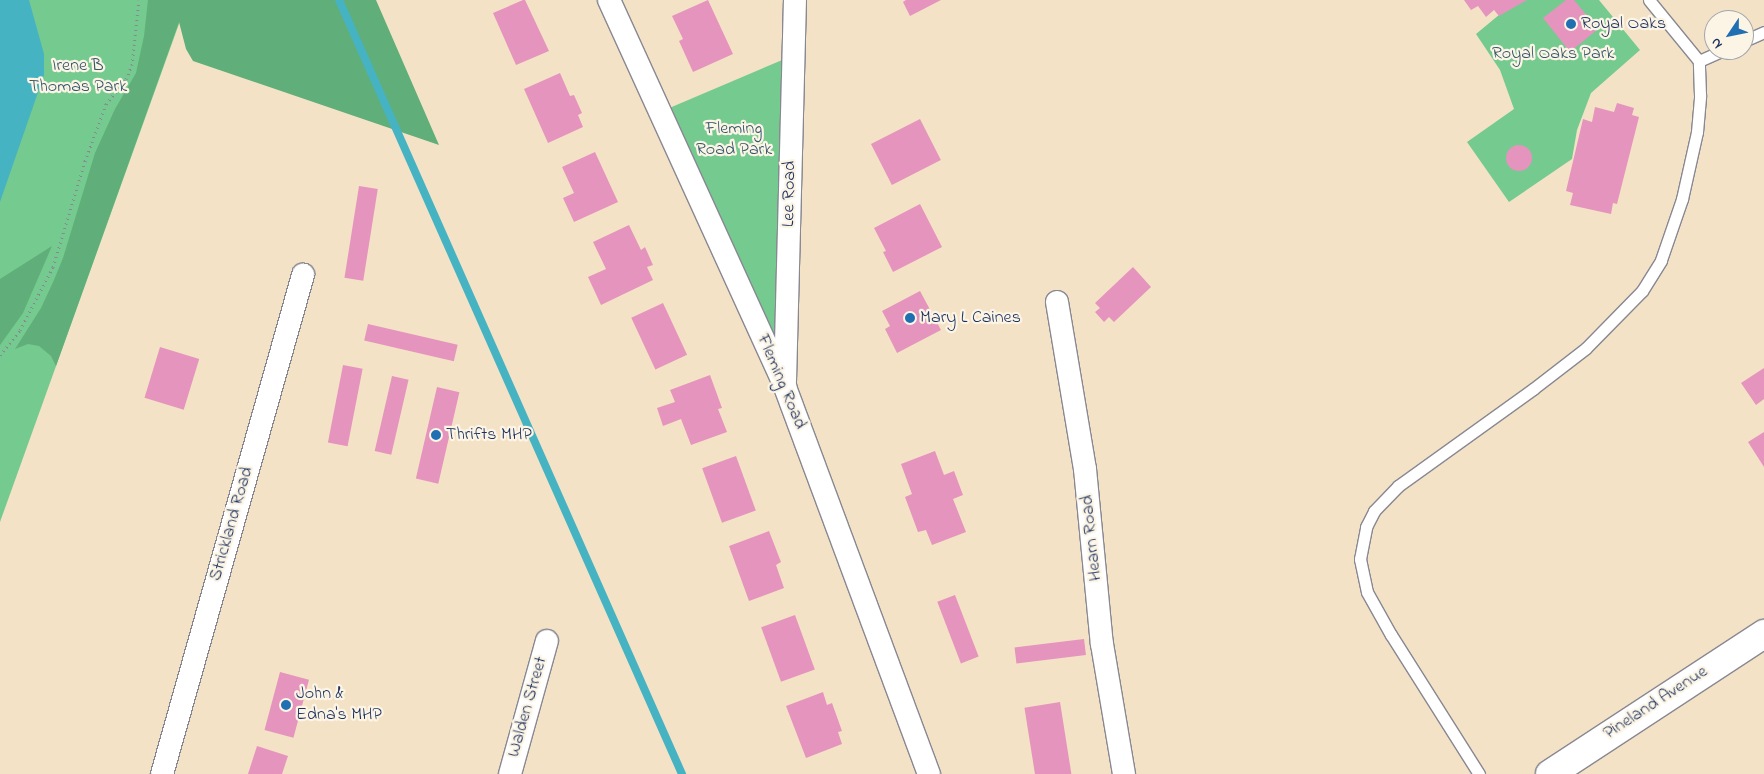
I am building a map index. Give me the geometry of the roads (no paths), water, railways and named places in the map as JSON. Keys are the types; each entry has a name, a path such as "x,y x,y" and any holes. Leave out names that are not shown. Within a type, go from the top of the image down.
{"street":[{"name":"Fleming Road","path":"609,0 785,387 929,774"},
{"name":"Lee Road","path":"785,387 795,0"},
{"name":"Strickland Road","path":"162,774 302,275"},
{"name":"Hearn Road","path":"1057,302 1085,469 1102,644 1124,774"},
{"name":"Pineland Avenue","path":"1550,774 1764,634"},
{"name":"Walden Street","path":"510,774 547,641"}],"lane":[{"path":"1479,774 1391,634 1367,592 1360,559 1366,527 1374,511 1398,486 1533,389 1586,348 1642,290 1661,260 1682,199 1698,132 1699,61 1649,0"},
{"path":"1699,61 1704,59"}],"water":[{"path":"0,0 29,0 44,54 44,75 0,202"}],"waterway":[{"path":"339,0 682,774"}],"place":[{"name":"Royal Oaks","path":"1571,24"},
{"name":"Mary L Caines","path":"910,318"},
{"name":"Thrifts MHP","path":"436,435"},
{"name":"John & Edna's MHP","path":"286,705"}],"park label":[{"name":"Royal Oaks Park","path":"1553,54"},
{"name":"Irene B Thomas Park","path":"78,77"},
{"name":"Fleming Road Park","path":"734,140"}]}
